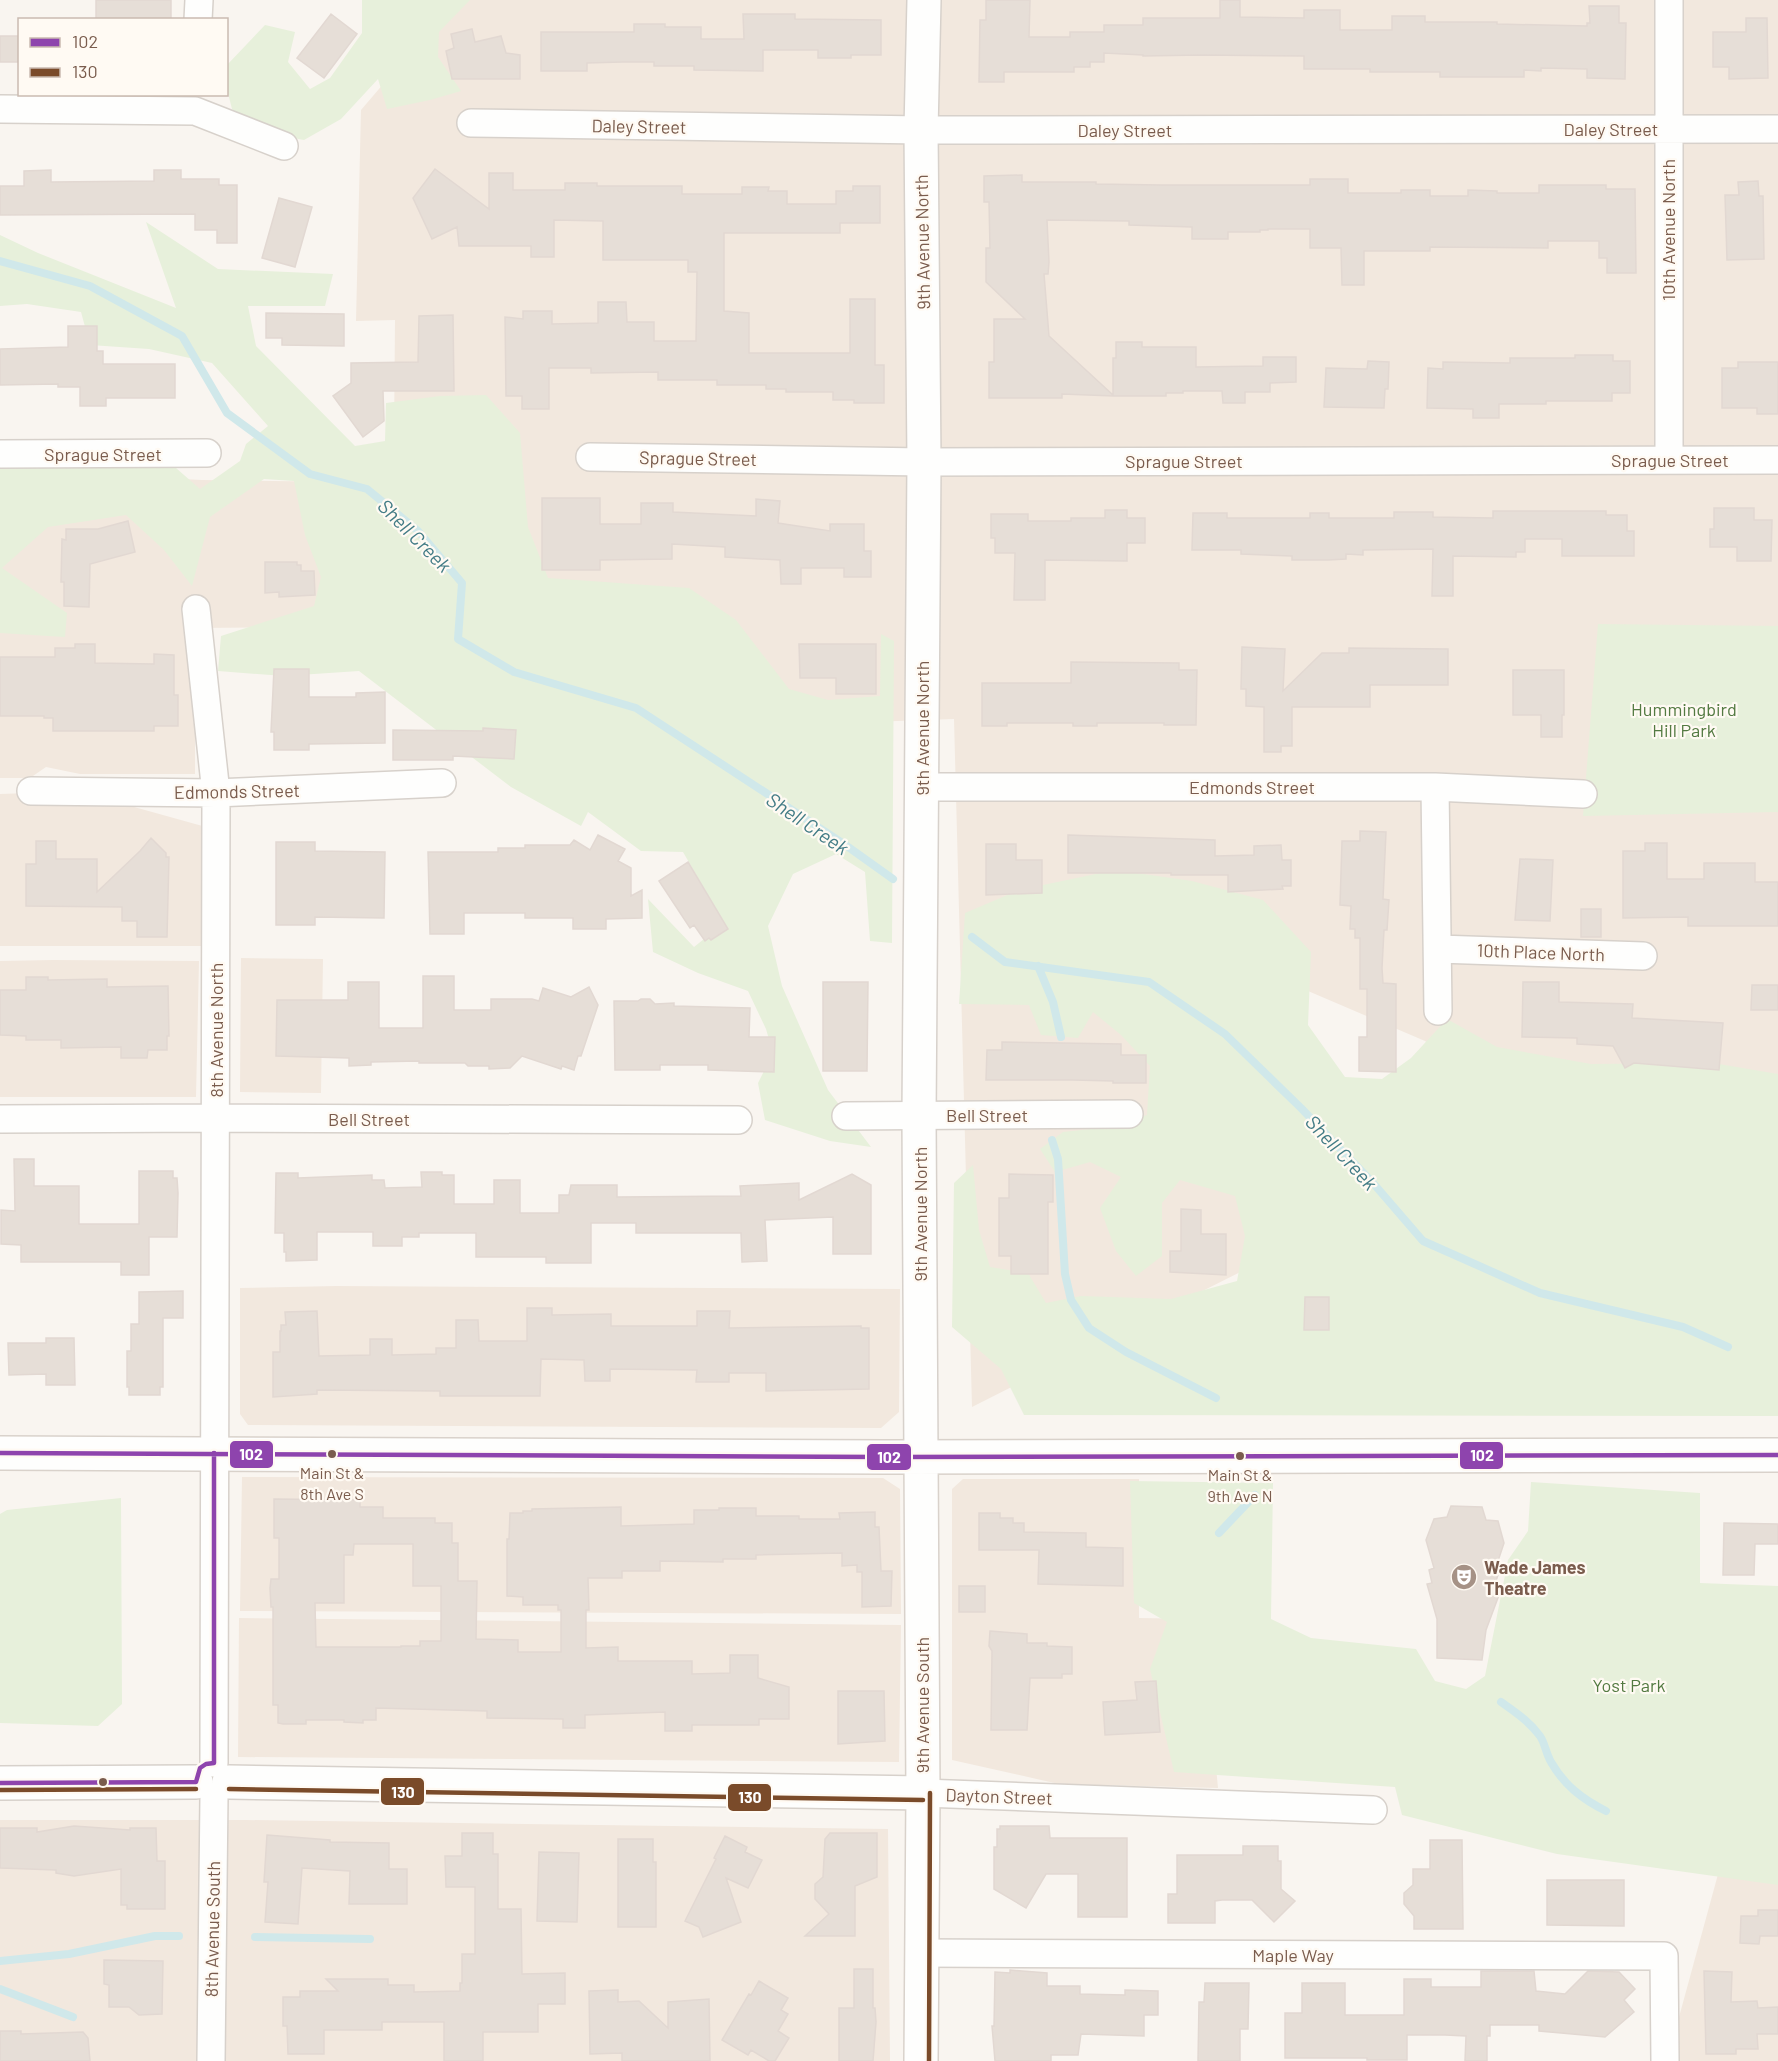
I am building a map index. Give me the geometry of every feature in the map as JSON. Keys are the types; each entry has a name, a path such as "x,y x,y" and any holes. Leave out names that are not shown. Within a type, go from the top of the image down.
{"main road":[{"name":"9th Avenue North","path":"921,1457 919,1116 924,462 921,130 924,0"},
{"path":"0,1453 921,1457 1778,1455"},
{"name":"9th Avenue South","path":"921,1457 923,1793 921,2061"},
{"name":"Dayton Street","path":"0,1783 213,1781 923,1793"}],"street":[{"path":"198,18 199,0"},
{"name":"10th Avenue North","path":"1669,0 1669,460"},
{"path":"0,109 195,103 284,146"},
{"name":"Daley Street","path":"471,123 921,130 1778,129"},
{"name":"Sprague Street","path":"0,454 207,453"},
{"name":"Sprague Street","path":"590,457 924,462 1778,460"},
{"name":"8th Avenue North","path":"196,609 216,793 214,1453"},
{"name":"Edmonds Street","path":"31,791 216,793 442,783"},
{"name":"Edmonds Street","path":"922,787 1435,787 1582,794"},
{"path":"1435,787 1439,949 1438,1011"},
{"name":"10th Place North","path":"1439,949 1643,956"},
{"name":"Bell Street","path":"846,1116 1129,1114"},
{"name":"Bell Street","path":"0,1119 738,1120"},
{"name":"8th Avenue South","path":"211,2061 214,1453"},
{"name":"Dayton Street","path":"923,1793 1373,1810"},
{"name":"Maple Way","path":"922,1953 1664,1956 1665,2061"}],"shaded area":[{"path":"455,0 1778,0 1778,1324 1425,1041 1191,941 1296,1244 972,1407 954,719 784,725 522,621 394,439 395,320 356,321 361,110"},
{"path":"0,470 202,480 352,482 352,627 195,628 195,774 80,774 46,767 30,778 0,778"},
{"path":"29,793 109,800 206,827 208,946 0,946 0,794"},
{"path":"241,958 323,959 321,1093 240,1092"},
{"path":"0,961 199,961 196,1097 0,1097"},
{"path":"336,1286 900,1289 899,1412 881,1428 248,1425 240,1414 240,1288"},
{"path":"242,1477 883,1478 900,1489 901,1614 240,1611"},
{"path":"963,1479 1139,1479 1139,1618 1199,1619 1206,1660 1218,1788 1059,1784 952,1760 952,1489"},
{"path":"239,1618 901,1625 899,1762 238,1757"},
{"path":"0,1820 246,1820 888,1829 890,2061 0,2061"},
{"path":"1723,1856 1778,1866 1778,2061 1667,2061"}],"green space":[{"path":"362,0 470,0 439,32 438,57 461,91 387,109 378,79 341,119 304,140 264,133 232,109 228,93 228,64 265,25 295,32 288,62 310,89 330,78 362,33"},
{"path":"146,222 218,269 333,274 325,306 248,306 256,346 355,446 385,441 386,403 440,396 486,395 520,433 528,527 548,578 689,588 736,620 789,689 828,700 880,696 881,634 894,641 892,943 870,941 865,872 836,854 793,874 768,926 782,986 828,1090 871,1147 830,1141 765,1120 758,1083 773,1053 766,1029 748,991 698,973 653,952 648,899 694,947 724,923 683,852 641,851 588,812 581,826 511,787 359,671 284,676 218,671 221,636 314,606 321,577 305,535 294,481 264,479 210,517 192,586 164,550 126,515 48,527 2,568 67,613 65,637 0,633 0,463 168,461 200,489 240,461 246,444 268,426 212,363 149,349 90,345 81,312 27,304 0,306 0,235 38,253 176,308"},
{"name":"Hummingbird Hill Park","path":"1598,624 1778,626 1778,812 1583,816"},
{"path":"1115,870 1192,881 1263,900 1311,952 1308,1025 1345,1077 1382,1079 1411,1058 1447,1019 1497,1047 1591,1064 1713,1063 1778,1074 1778,1416 1024,1415 1001,1369 952,1327 954,1183 973,1165 979,1230 990,1267 1028,1273 1046,1303 1081,1296 1171,1299 1237,1281 1245,1236 1235,1196 1180,1180 1162,1203 1162,1256 1136,1276 1116,1251 1100,1208 1121,1177 1090,1162 1055,1172 1040,1149 1063,1132 1109,1127 1147,1115 1150,1066 1121,1035 1093,1012 1078,1038 1041,1035 1029,1005 959,1004 965,913 1019,890"},
{"name":"Yost Park","path":"1130,1481 1273,1483 1271,1619 1311,1638 1416,1649 1435,1681 1466,1689 1485,1676 1508,1560 1528,1531 1531,1482 1700,1493 1700,1583 1778,1586 1778,1885 1557,1854 1402,1815 1395,1787 1174,1772 1150,1669 1167,1622 1134,1603"},
{"path":"121,1498 122,1704 98,1726 0,1723 0,1514 7,1510"}],"building":[{"path":"96,0 171,0 171,18 96,18"},
{"path":"986,0 1030,0 1029,37 1070,37 1070,32 1104,32 1104,25 1143,25 1143,18 1220,18 1220,0 1240,0 1240,17 1304,18 1304,10 1340,10 1340,30 1392,30 1392,16 1425,16 1425,22 1587,26 1587,23 1590,23 1589,6 1619,6 1619,23 1626,23 1625,79 1587,78 1587,69 1524,70 1524,77 1440,77 1440,72 1304,69 1304,56 1143,56 1104,53 1104,62 1090,62 1090,67 1074,67 1074,72 1004,72 1004,82 979,82 980,20 986,20"},
{"path":"331,14 357,34 324,78 297,58"},
{"path":"743,14 795,14 795,19 881,20 881,55 818,58 818,50 763,50 763,71 694,70 694,66 654,66 654,62 622,62 587,63 587,71 541,71 541,32 634,32 634,24 665,24 665,27 701,27 701,39 744,39"},
{"path":"1746,18 1767,18 1768,78 1729,79 1729,67 1713,67 1713,32 1746,32"},
{"path":"472,29 475,42 501,36 506,53 520,55 520,79 452,79 446,51 454,48 451,34"},
{"path":"0,36 18,36 18,62 0,62"},
{"path":"435,169 489,209 489,173 513,173 513,190 565,190 565,183 597,183 597,186 682,186 682,194 742,194 742,187 769,187 768,191 787,191 787,204 836,204 836,191 853,191 853,186 880,186 880,223 840,223 840,233 724,233 724,311 749,313 749,353 850,353 850,299 875,299 875,365 884,365 884,403 833,400 833,392 786,392 786,389 766,389 766,385 717,385 717,380 658,380 658,372 591,373 591,368 549,368 549,409 522,409 522,396 506,396 505,317 523,319 523,311 552,311 552,324 598,323 598,302 626,302 627,322 654,322 654,341 696,341 697,272 688,272 688,260 603,260 603,221 554,220 554,257 531,257 531,246 459,246 457,227 432,239 413,198"},
{"path":"51,170 51,182 154,181 154,170 181,170 181,179 219,179 219,185 237,185 237,243 217,243 217,230 195,230 195,214 0,215 0,186 24,186 24,171"},
{"path":"1022,175 1022,182 1161,185 1310,185 1310,179 1348,179 1348,193 1401,193 1401,190 1430,190 1430,196 1468,196 1468,190 1539,193 1539,185 1606,185 1606,189 1635,189 1636,273 1607,273 1607,258 1599,258 1599,241 1548,241 1548,248 1430,247 1430,251 1364,251 1364,285 1342,285 1341,248 1310,248 1310,229 1228,232 1228,239 1192,239 1192,227 1129,225 1129,221 1047,220 1049,262 1048,274 1044,274 1049,336 1113,395 1113,358 1116,358 1116,342 1142,342 1142,347 1196,347 1196,367 1263,366 1263,357 1296,357 1296,382 1270,383 1270,392 1245,392 1245,403 1223,403 1222,391 1183,391 1183,393 1166,393 1166,396 1114,396 1062,394 1062,398 989,398 989,362 994,362 994,319 1025,319 986,282 986,248 990,248 989,202 984,202 984,176"},
{"path":"1758,181 1759,196 1763,196 1764,259 1727,260 1725,195 1739,195 1738,182"},
{"path":"279,198 312,207 295,267 262,258"},
{"path":"266,313 344,314 344,346 282,345 282,338 266,338"},
{"path":"453,315 454,391 383,391 384,421 363,437 333,396 351,383 351,363 418,362 419,316"},
{"path":"68,326 97,326 97,351 103,351 103,364 175,364 175,398 106,398 106,406 80,406 80,387 58,387 58,384 0,385 0,349 68,347"},
{"path":"1575,355 1613,355 1613,361 1630,361 1630,393 1612,393 1612,401 1499,404 1499,418 1473,418 1473,409 1427,408 1428,368 1443,369 1443,362 1510,363 1510,358 1575,358"},
{"path":"1368,361 1389,362 1388,389 1385,389 1384,408 1324,407 1326,368 1367,369"},
{"path":"1738,362 1778,362 1778,414 1757,414 1757,408 1722,408 1722,368 1738,368"},
{"path":"542,498 600,498 600,524 641,524 641,503 673,503 673,512 756,516 756,499 780,501 778,523 830,531 830,524 864,524 864,551 871,551 871,577 844,577 844,568 801,568 801,584 781,584 780,560 725,557 725,547 672,544 672,559 600,560 600,570 542,570"},
{"path":"1714,508 1754,508 1754,520 1772,520 1771,561 1737,561 1737,547 1710,547 1710,529 1714,529"},
{"path":"1105,510 1127,510 1127,518 1145,518 1145,543 1127,543 1127,561 1045,560 1045,600 1014,600 1015,553 995,553 995,538 991,538 991,514 1028,514 1028,521 1071,521 1071,518 1105,518"},
{"path":"1493,511 1606,511 1606,515 1627,515 1627,531 1634,531 1634,556 1562,556 1562,539 1525,539 1525,552 1516,552 1516,557 1453,556 1453,596 1432,596 1433,549 1363,550 1363,555 1346,554 1346,559 1328,560 1292,560 1292,556 1241,554 1241,550 1192,550 1193,513 1227,513 1227,518 1310,518 1310,513 1329,513 1329,518 1394,518 1394,512 1433,512 1433,517 1493,518"},
{"path":"128,521 135,552 90,564 89,607 64,606 64,582 61,582 62,539 66,540 66,529 98,529"},
{"path":"265,562 297,562 297,565 301,565 301,571 314,571 315,595 279,597 279,592 265,593"},
{"path":"75,644 95,644 95,663 154,664 154,654 174,655 174,695 178,695 178,726 154,726 154,731 53,731 53,718 0,716 0,657 55,657 55,648 75,648"},
{"path":"799,644 876,644 876,694 836,694 836,678 800,678"},
{"path":"1242,647 1285,649 1283,691 1322,653 1349,653 1349,648 1448,649 1448,685 1370,685 1370,707 1292,707 1292,746 1281,746 1281,752 1264,752 1264,707 1246,706 1246,689 1241,689"},
{"path":"1071,662 1179,663 1179,670 1197,670 1196,725 1097,723 1097,726 1073,726 1073,723 1007,723 1007,726 982,726 982,683 1071,683"},
{"path":"274,669 309,669 309,697 356,697 356,693 385,692 385,743 309,744 309,750 274,750 274,732 271,732"},
{"path":"1513,670 1564,670 1562,737 1541,737 1541,715 1513,715"},
{"path":"483,728 516,730 514,759 453,756 453,760 393,760 393,730 483,731"},
{"path":"1360,831 1386,832 1383,899 1389,900 1387,930 1384,930 1382,968 1383,983 1396,984 1396,1072 1359,1071 1359,1037 1367,1037 1367,989 1360,989 1360,938 1355,938 1355,929 1350,929 1351,906 1340,905 1342,841 1360,841"},
{"path":"598,835 625,849 618,861 631,868 631,896 642,890 642,918 606,919 606,929 573,929 573,918 525,918 525,913 464,913 464,934 430,934 428,852 498,852 498,848 525,848 525,845 570,845 574,840 590,850"},
{"path":"1068,835 1215,840 1215,856 1254,855 1254,846 1281,845 1282,860 1291,860 1291,886 1282,886 1283,889 1228,892 1228,875 1068,873"},
{"path":"151,838 166,853 166,857 169,857 167,937 137,937 137,921 122,921 122,907 26,906 26,864 36,864 36,841 56,841 56,859 97,859 97,892"},
{"path":"276,842 315,842 315,851 385,852 384,918 315,917 315,925 276,925"},
{"path":"1645,843 1667,843 1667,879 1704,879 1704,863 1755,863 1755,882 1778,882 1778,926 1688,926 1688,917 1623,918 1623,851 1645,851"},
{"path":"986,844 1016,844 1016,860 1042,860 1042,893 986,895"},
{"path":"1520,859 1553,860 1550,921 1515,920"},
{"path":"688,862 728,929 711,940 709,938 705,941 694,925 690,928 659,881"},
{"path":"1581,909 1601,909 1601,937 1581,937"},
{"path":"423,976 454,976 454,1010 491,1010 491,999 539,1001 543,988 571,997 589,987 598,1005 574,1070 562,1066 561,1069 522,1056 510,1068 489,1069 489,1066 468,1066 465,1063 419,1063 419,1061 371,1062 371,1065 349,1066 349,1058 276,1056 277,1000 348,1000 348,982 379,982 379,1028 423,1028"},
{"path":"26,977 48,977 48,980 107,979 107,987 168,986 167,1050 148,1050 147,1058 121,1058 121,1047 61,1048 61,1040 26,1040 26,1036 0,1035 0,990 26,990"},
{"path":"823,982 868,982 867,1071 823,1071"},
{"path":"1523,982 1559,982 1559,1002 1633,1004 1632,1018 1723,1023 1719,1070 1634,1063 1625,1068 1613,1046 1577,1044 1577,1038 1522,1037"},
{"path":"1752,985 1778,985 1778,1010 1751,1010"},
{"path":"650,999 655,1004 674,1003 674,1006 750,1008 749,1037 775,1037 774,1072 708,1070 708,1065 660,1065 660,1070 615,1070 614,1001"},
{"path":"1002,1042 1121,1044 1121,1055 1146,1055 1146,1083 986,1080 987,1050 1002,1050"},
{"path":"14,1159 34,1159 34,1186 79,1186 79,1224 139,1224 139,1171 173,1171 173,1178 177,1178 178,1193 177,1237 149,1237 149,1275 121,1275 121,1262 21,1262 21,1245 1,1244 1,1210 15,1211"},
{"path":"421,1172 442,1172 442,1175 454,1175 454,1204 494,1204 494,1180 520,1180 520,1213 559,1213 559,1195 569,1195 571,1185 617,1185 617,1197 741,1196 740,1186 799,1183 799,1200 852,1174 871,1185 871,1254 833,1254 833,1217 765,1220 767,1261 742,1262 741,1233 636,1233 636,1223 591,1223 591,1263 546,1263 546,1257 476,1257 476,1233 419,1233 419,1237 402,1237 402,1246 373,1246 373,1232 317,1232 317,1260 286,1261 284,1233 275,1233 276,1173 298,1173 298,1178 372,1175 372,1180 384,1180 385,1188 422,1187"},
{"path":"1009,1174 1053,1175 1053,1202 1048,1202 1048,1274 1011,1274 1011,1256 999,1256 999,1198 1009,1198"},
{"path":"1181,1209 1201,1210 1201,1234 1226,1234 1226,1275 1170,1272 1170,1251 1181,1251"},
{"path":"183,1291 183,1318 163,1318 163,1387 160,1387 160,1395 129,1395 127,1351 131,1351 131,1324 139,1324 139,1292"},
{"path":"1305,1297 1329,1297 1329,1330 1304,1330"},
{"path":"527,1308 552,1308 552,1315 611,1314 611,1326 697,1326 697,1311 730,1311 729,1328 861,1326 861,1328 869,1328 869,1389 766,1391 766,1373 729,1373 729,1382 696,1382 697,1370 610,1369 610,1381 585,1381 584,1360 541,1359 540,1396 440,1396 440,1391 317,1390 317,1394 273,1397 273,1352 280,1352 281,1325 286,1325 285,1312 317,1311 319,1356 370,1355 370,1339 392,1339 392,1355 436,1354 436,1348 456,1348 456,1320 478,1320 479,1341 527,1341"},
{"path":"46,1338 74,1338 75,1385 46,1385 46,1374 9,1375 8,1343 46,1343"},
{"path":"274,1499 360,1500 360,1507 383,1507 383,1518 435,1518 435,1523 452,1523 452,1543 458,1543 458,1581 477,1581 476,1639 518,1640 518,1652 561,1652 561,1610 558,1610 558,1605 523,1605 523,1597 507,1596 507,1539 509,1539 510,1513 523,1513 523,1511 532,1511 532,1509 621,1507 621,1526 694,1524 694,1510 719,1510 719,1508 756,1508 756,1516 799,1516 799,1519 840,1519 839,1513 875,1512 875,1527 879,1527 881,1571 892,1571 891,1606 862,1607 862,1572 857,1572 857,1565 842,1566 842,1553 756,1555 756,1559 723,1559 723,1562 660,1561 660,1571 622,1571 622,1578 588,1578 589,1610 586,1610 586,1648 618,1647 618,1661 692,1661 692,1674 730,1673 730,1655 758,1655 758,1678 789,1687 789,1719 759,1719 759,1725 692,1725 692,1731 665,1731 665,1712 585,1715 585,1728 563,1728 563,1719 487,1718 487,1711 376,1708 376,1720 363,1720 363,1723 344,1722 344,1720 306,1720 306,1724 283,1724 278,1723 278,1705 273,1705 273,1607 271,1607 270,1588 271,1579 279,1579 279,1538 274,1538","holes":["354,1544 413,1544 413,1586 441,1586 441,1641 420,1641 420,1646 401,1647 316,1647 315,1603 344,1603 344,1555 353,1555"]},
{"name":"Wade James Theatre","path":"1451,1506 1482,1507 1486,1520 1498,1521 1504,1543 1495,1570 1499,1572 1495,1584 1502,1587 1486,1630 1482,1660 1437,1658 1437,1619 1427,1584 1432,1583 1429,1570 1434,1568 1426,1540 1434,1519 1447,1517"},
{"path":"979,1513 1000,1513 1000,1518 1013,1518 1013,1523 1024,1523 1024,1532 1086,1533 1086,1547 1123,1548 1123,1586 1038,1584 1039,1550 979,1550"},
{"path":"1724,1523 1778,1524 1778,1544 1755,1544 1754,1575 1723,1575"},
{"path":"959,1586 985,1586 985,1612 959,1612"},
{"path":"990,1631 1027,1634 1027,1643 1072,1647 1072,1674 1062,1674 1062,1678 1030,1678 1027,1730 991,1730"},
{"path":"1156,1681 1160,1732 1105,1735 1103,1702 1137,1700 1135,1682"},
{"path":"838,1691 884,1691 885,1741 838,1744"},
{"path":"74,1826 130,1830 130,1828 156,1828 157,1861 165,1861 165,1909 127,1909 127,1905 121,1905 121,1869 74,1876 56,1873 56,1870 0,1868 0,1828 37,1828 37,1832"},
{"path":"1000,1826 1049,1826 1050,1838 1127,1838 1127,1917 1078,1917 1078,1874 1046,1874 1026,1908 994,1889 994,1847 997,1847 997,1829 1000,1829"},
{"path":"462,1833 493,1833 493,1854 498,1854 498,1909 521,1909 522,1974 565,1973 565,2004 538,2004 538,2032 483,2032 483,2061 444,2061 444,2022 382,2022 382,2030 324,2030 324,2054 288,2054 287,2026 283,2026 283,1997 300,1997 300,1991 338,1991 326,1979 388,1979 388,1985 414,1985 414,1992 460,1991 462,1954 475,1954 475,1887 446,1887 445,1856 462,1856"},
{"path":"830,1833 877,1833 877,1877 855,1886 855,1936 805,1936 829,1914 815,1899 815,1884 823,1877 825,1839"},
{"path":"267,1835 330,1840 330,1842 389,1843 389,1869 407,1869 407,1904 349,1904 350,1871 302,1868 298,1924 265,1922 268,1882 264,1882"},
{"path":"725,1836 747,1847 745,1852 762,1860 748,1888 726,1878 741,1922 703,1937 699,1927 685,1921"},
{"path":"618,1839 653,1839 653,1862 656,1862 656,1927 618,1927"},
{"path":"1430,1840 1462,1840 1463,1929 1414,1929 1414,1916 1404,1904 1404,1893 1413,1885 1413,1869 1430,1869"},
{"path":"1243,1846 1278,1846 1278,1861 1281,1861 1281,1889 1295,1901 1274,1922 1252,1900 1222,1900 1215,1901 1215,1923 1168,1923 1168,1894 1177,1894 1177,1855 1243,1855"},
{"path":"539,1852 579,1853 577,1922 537,1921"},
{"path":"1547,1880 1624,1880 1624,1926 1547,1925"},
{"path":"1758,1910 1778,1910 1778,1936 1760,1936 1759,1944 1740,1943 1741,1916 1758,1916"},
{"path":"104,1960 163,1961 162,2014 139,2015 129,2007 109,2007 109,1985 104,1984"},
{"path":"854,1969 873,1969 873,2008 875,2008 876,2022 873,2061 839,2061 839,2008 854,2008"},
{"path":"1010,1970 1047,1973 1047,1986 1080,1986 1080,1994 1125,1995 1125,1990 1158,1991 1158,2015 1144,2015 1144,2036 1081,2034 1078,2055 1051,2055 1051,2061 995,2061 992,2026 994,2026 995,1972 1010,1973"},
{"path":"1481,1971 1534,1971 1536,1991 1565,1994 1588,1971 1619,1972 1635,1989 1624,2000 1634,2012 1605,2037 1539,2031 1539,2025 1490,2025 1490,2036 1487,2036 1487,2061 1465,2061 1466,2036 1445,2035 1407,2035 1407,2060 1285,2058 1285,2013 1302,2013 1302,1983 1345,1983 1345,2015 1404,2015 1404,1979 1431,1979 1431,1987 1481,1987"},
{"path":"1704,1971 1732,1972 1731,2002 1757,2001 1758,2008 1778,2007 1778,2034 1757,2034 1758,2049 1736,2049 1736,2054 1706,2054"},
{"path":"759,1981 788,1998 781,2010 788,2014 778,2031 789,2038 775,2061 769,2061 751,2050 748,2055 722,2040"},
{"path":"1205,1983 1249,1983 1248,2029 1240,2029 1240,2061 1198,2061 1199,2002 1204,2002"},
{"path":"618,1990 618,2002 639,2001 668,2028 668,2002 709,1999 710,2061 622,2061 622,2053 590,2054 589,1991"},
{"path":"0,2031 21,2031 21,2034 83,2032 88,2038 90,2061 0,2061"}],"waterway":[{"name":"Shell Creek","path":"0,261 90,286 182,336 227,413 310,474 367,489 418,531 462,583 458,639 514,672 636,708 844,844 893,879"},
{"name":"Shell Creek","path":"972,937 1005,962 1149,982 1225,1034 1373,1183 1423,1241 1540,1293 1683,1327 1728,1347"},
{"path":"1038,966 1053,1002 1061,1037"},
{"path":"1052,1140 1058,1159 1065,1274 1071,1300 1089,1328 1126,1352 1216,1398"},
{"path":"1219,1533 1255,1495"},
{"path":"1501,1702 1522,1717 1536,1731 1542,1739 1551,1762 1568,1784 1589,1802 1606,1811"},
{"path":"0,1961 69,1954 155,1936 179,1936"},
{"path":"255,1937 370,1939"},
{"path":"0,1989 73,2017"}],"transit line":[{"name":"102","path":"0,1453 886,1457 1778,1455"},
{"name":"102","path":"0,1783 196,1782 200,1768 214,1763 214,1453"},
{"name":"130","path":"0,1790 196,1789"},
{"name":"130","path":"229,1789 923,1800"},
{"name":"130","path":"929,2061 930,1793"}],"place":[{"name":"Main St & 8th Ave S","path":"332,1454"},
{"name":"Main St & 9th Ave N","path":"1240,1456"},
{"name":"Wade James Theatre","path":"1464,1577"}]}
